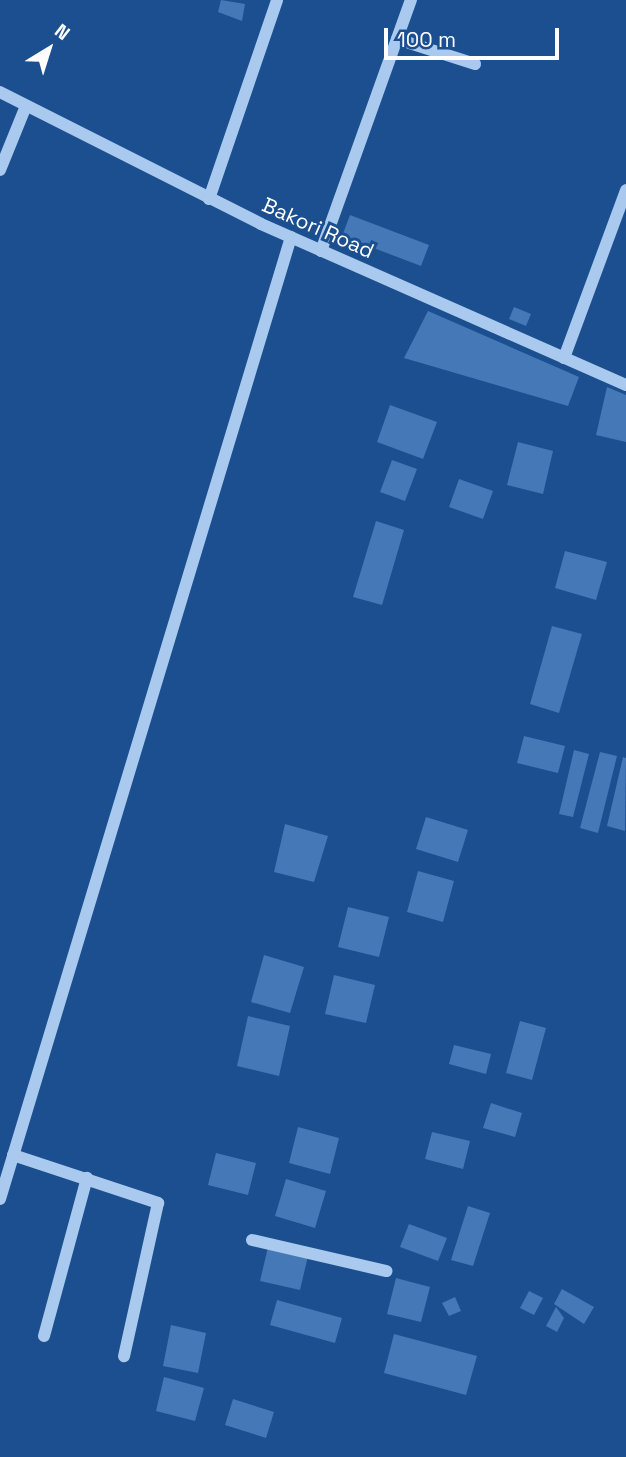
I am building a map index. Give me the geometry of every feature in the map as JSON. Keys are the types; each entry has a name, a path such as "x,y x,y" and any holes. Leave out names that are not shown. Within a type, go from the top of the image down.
{"street":[{"path":"209,199 277,0"},
{"path":"318,249 402,0"},
{"path":"318,249 411,0"},
{"path":"397,38 475,64"},
{"name":"Bakori Road","path":"0,92 209,199 290,237 626,385"},
{"path":"0,170 26,106"},
{"path":"564,358 626,190"},
{"path":"0,1199 290,237"},
{"path":"13,1155 158,1203 124,1356"},
{"path":"44,1336 88,1178"},
{"path":"252,1240 386,1271"}],"building":[{"path":"221,0 245,4 242,21 218,12"},
{"path":"350,215 429,245 421,266 342,236"},
{"path":"514,307 531,314 526,326 509,319"},
{"path":"428,311 579,377 568,406 404,358"},
{"path":"607,387 626,395 626,442 596,435"},
{"path":"390,405 437,422 423,459 377,442"},
{"path":"518,442 553,451 543,494 507,485"},
{"path":"392,460 417,469 405,501 380,492"},
{"path":"459,479 493,491 483,519 449,507"},
{"path":"376,521 404,530 382,605 353,597"},
{"path":"565,551 607,562 596,600 555,588"},
{"path":"552,626 582,634 559,713 530,704"},
{"path":"524,736 565,746 558,773 517,763"},
{"path":"574,750 589,754 573,817 559,814"},
{"path":"600,752 617,756 598,833 580,828"},
{"path":"623,757 626,758 625,831 607,826"},
{"path":"426,817 468,830 458,862 416,849"},
{"path":"285,824 328,836 314,882 274,872"},
{"path":"418,871 454,881 443,922 407,912"},
{"path":"348,907 389,917 379,957 338,947"},
{"path":"264,955 304,967 290,1013 251,1002"},
{"path":"334,975 375,985 366,1023 325,1014"},
{"path":"248,1016 290,1026 279,1076 237,1066"},
{"path":"520,1021 546,1028 532,1080 506,1073"},
{"path":"454,1045 491,1054 486,1074 449,1064"},
{"path":"491,1103 522,1113 515,1137 483,1128"},
{"path":"298,1127 339,1138 330,1174 289,1163"},
{"path":"432,1132 470,1141 463,1169 425,1159"},
{"path":"216,1153 256,1163 248,1195 208,1185"},
{"path":"286,1179 326,1191 315,1228 275,1216"},
{"path":"468,1206 490,1213 473,1266 451,1260"},
{"path":"409,1224 447,1238 438,1261 400,1247"},
{"path":"268,1247 308,1256 300,1290 260,1281"},
{"path":"396,1278 430,1287 421,1322 387,1314"},
{"path":"562,1289 594,1307 584,1324 554,1304"},
{"path":"529,1291 543,1298 534,1315 520,1308"},
{"path":"455,1297 461,1311 449,1316 442,1303"},
{"path":"277,1300 342,1318 335,1343 270,1325"},
{"path":"556,1307 564,1318 557,1332 546,1326"},
{"path":"171,1325 206,1333 198,1373 163,1366"},
{"path":"394,1334 477,1356 466,1395 384,1373"},
{"path":"164,1377 204,1388 195,1421 156,1411"},
{"path":"233,1399 274,1412 266,1438 225,1425"}]}
